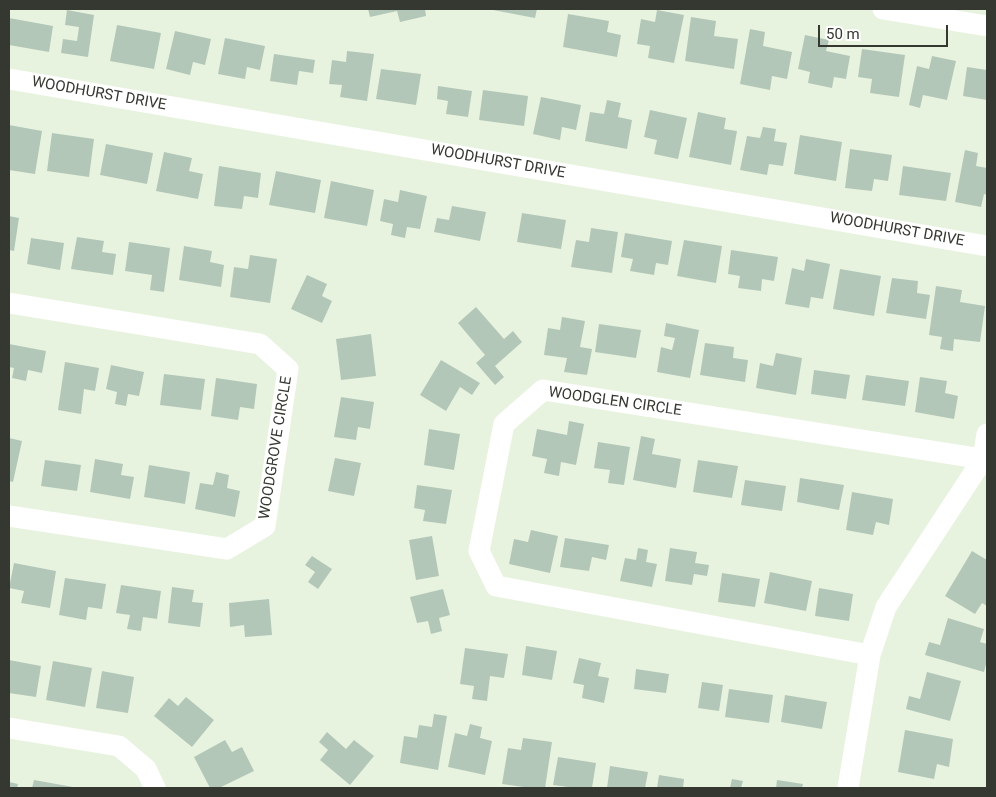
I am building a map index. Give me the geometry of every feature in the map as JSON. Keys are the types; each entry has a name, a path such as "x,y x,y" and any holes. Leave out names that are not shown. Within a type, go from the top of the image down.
{"street":[{"path":"883,9 987,26"},
{"name":"WOODHURST DRIVE","path":"9,79 987,246"},
{"name":"WOODGROVE CIRCLE","path":"9,303 260,344 288,369 265,526 227,549 9,516"},
{"name":"WOODGLEN CIRCLE","path":"870,655 496,586 478,551 504,424 543,390 983,459"},
{"path":"848,788 870,655 886,607 983,459 987,434"},
{"path":"9,728 119,746 146,769 155,788"}],"building":[{"path":"368,9 425,9 426,16 400,22 397,11 370,17"},
{"path":"493,9 537,9 535,18"},
{"path":"67,10 94,15 88,57 61,53 63,39 77,41 79,27 65,25"},
{"path":"657,10 684,15 674,63 648,58 650,46 637,44 641,19 655,22"},
{"path":"568,14 609,21 607,32 621,35 617,57 563,47"},
{"path":"691,17 716,21 714,36 738,39 734,69 685,61"},
{"path":"9,18 53,26 49,52 9,45"},
{"path":"117,25 161,33 154,69 110,61"},
{"path":"750,29 765,32 763,46 792,52 787,79 772,76 770,90 740,84"},
{"path":"175,31 211,39 205,65 193,62 190,75 166,69"},
{"path":"805,35 829,40 826,51 850,56 846,79 834,77 832,88 808,83 810,72 798,69"},
{"path":"225,38 265,46 260,70 247,67 245,79 218,74"},
{"path":"862,49 905,55 899,97 870,93 872,79 858,77"},
{"path":"347,51 374,54 367,101 340,97 342,85 329,84 332,60 346,62"},
{"path":"274,54 315,60 313,73 299,71 297,85 270,81"},
{"path":"932,56 956,61 947,100 923,95 920,108 909,105 917,66 929,69"},
{"path":"967,67 987,70 987,100 963,96"},
{"path":"381,69 421,74 416,105 376,99"},
{"path":"438,86 472,91 468,117 446,114 448,101 437,99"},
{"path":"483,90 528,96 524,126 479,120"},
{"path":"541,97 581,105 576,130 562,127 560,140 533,134"},
{"path":"607,100 621,103 618,117 632,120 627,149 585,141 590,112 604,114"},
{"path":"650,110 687,118 678,159 654,154 657,140 644,137"},
{"path":"698,112 726,118 724,129 737,131 731,165 689,157"},
{"path":"9,125 42,131 35,174 9,170"},
{"path":"763,127 776,129 774,141 787,143 783,166 769,164 767,175 740,170 747,136 760,138"},
{"path":"52,133 94,139 89,177 47,171"},
{"path":"800,135 842,142 836,181 794,174"},
{"path":"106,144 153,153 147,184 100,175"},
{"path":"850,149 892,155 888,181 874,179 872,191 845,188"},
{"path":"965,150 978,153 976,166 987,168 987,195 984,194 981,207 955,202"},
{"path":"164,152 192,158 189,171 203,174 198,199 156,191"},
{"path":"219,166 261,173 258,198 244,196 242,209 214,206"},
{"path":"903,166 951,173 946,201 899,195"},
{"path":"276,171 321,180 315,213 269,205"},
{"path":"331,181 374,190 367,226 324,218"},
{"path":"400,190 427,196 420,229 407,227 405,238 391,235 393,224 380,221 384,199 398,202"},
{"path":"452,206 486,212 480,241 434,232 437,218 449,220"},
{"path":"522,213 566,220 561,249 517,242"},
{"path":"9,216 19,218 14,251 9,250"},
{"path":"591,228 618,232 612,273 571,267 576,240 589,242"},
{"path":"625,233 672,241 668,265 656,263 654,275 630,271 633,259 621,257"},
{"path":"77,237 104,241 102,252 116,254 113,275 71,269"},
{"path":"31,238 64,243 60,270 27,264"},
{"path":"684,240 722,246 716,283 677,276"},
{"path":"129,242 170,248 164,292 150,290 152,275 125,271"},
{"path":"184,246 212,251 210,262 224,265 221,287 179,280"},
{"path":"731,250 778,257 774,281 762,279 761,291 738,288 740,276 728,274"},
{"path":"250,255 277,259 270,303 230,297 234,267 248,269"},
{"path":"806,259 830,264 823,299 811,297 809,308 785,304 792,268 804,271"},
{"path":"840,269 881,276 874,316 833,309"},
{"path":"307,275 327,284 322,296 332,301 322,323 291,309"},
{"path":"892,278 918,281 917,293 930,295 926,319 886,313"},
{"path":"936,286 962,290 960,302 985,306 980,342 954,339 953,351 940,349 942,337 929,335"},
{"path":"476,307 504,339 513,331 522,342 495,366 504,377 495,385 476,363 485,355 458,323"},
{"path":"562,317 585,321 580,347 592,349 587,375 564,372 567,358 544,355 548,328 560,330"},
{"path":"666,323 699,330 690,378 657,372 661,347 672,350 675,338 664,336"},
{"path":"599,324 641,330 636,358 595,352"},
{"path":"371,334 376,376 341,380 336,339"},
{"path":"705,343 734,347 733,358 748,360 745,382 700,375"},
{"path":"9,344 46,351 42,373 28,370 26,381 12,378 14,368 9,367"},
{"path":"776,353 802,358 796,395 756,388 760,363 773,366"},
{"path":"441,360 480,383 472,395 460,387 446,411 420,395"},
{"path":"65,362 99,368 95,391 84,389 81,414 58,410"},
{"path":"111,365 144,372 139,396 128,394 126,406 115,404 117,392 106,389"},
{"path":"814,370 850,375 846,399 811,394"},
{"path":"164,374 205,379 201,410 160,405"},
{"path":"866,375 909,381 905,406 862,400"},
{"path":"920,377 947,381 945,393 958,396 954,419 915,412"},
{"path":"216,378 257,384 254,409 240,407 238,420 211,416"},
{"path":"341,397 374,402 370,429 358,427 356,440 334,437"},
{"path":"569,421 584,424 576,465 561,462 559,476 544,473 547,459 532,456 537,429 567,435"},
{"path":"429,429 460,434 454,470 424,465"},
{"path":"641,436 655,439 652,454 681,459 676,488 633,480"},
{"path":"9,438 22,441 13,482 9,481"},
{"path":"598,442 630,447 624,485 608,483 610,470 594,468"},
{"path":"335,458 361,463 354,496 328,491"},
{"path":"95,459 123,464 121,475 134,477 130,499 90,492"},
{"path":"45,460 81,465 77,491 41,486"},
{"path":"698,460 738,466 732,498 693,492"},
{"path":"149,465 190,472 185,504 144,497"},
{"path":"216,472 229,475 227,488 240,491 235,517 195,509 200,483 213,485"},
{"path":"800,478 844,485 839,510 797,502"},
{"path":"745,480 786,486 782,511 741,505"},
{"path":"417,485 452,490 446,524 423,521 425,510 414,508"},
{"path":"852,492 893,499 889,525 876,522 873,535 846,530"},
{"path":"531,530 558,536 550,573 509,564 514,539 528,542"},
{"path":"432,536 439,576 416,580 409,540"},
{"path":"565,538 609,545 606,560 592,557 589,571 560,567"},
{"path":"638,548 648,550 646,562 657,564 652,587 620,581 625,558 636,560"},
{"path":"670,548 697,552 695,563 709,565 707,576 694,574 692,585 665,581"},
{"path":"972,551 987,560 987,606 982,603 975,614 945,596"},
{"path":"312,556 332,569 318,589 308,582 315,572 305,565"},
{"path":"14,563 56,571 50,608 21,603 24,591 9,588"},
{"path":"770,572 812,581 806,611 764,603"},
{"path":"722,573 760,579 755,607 718,602"},
{"path":"65,578 106,584 102,609 88,607 86,620 59,615"},
{"path":"121,585 161,591 157,619 143,617 141,631 127,629 130,615 116,613"},
{"path":"172,587 194,590 192,602 203,603 200,627 168,623"},
{"path":"819,588 853,594 849,621 815,616"},
{"path":"443,589 450,615 439,618 442,631 431,634 428,621 417,623 410,597"},
{"path":"269,599 272,635 245,637 244,625 230,627 229,603"},
{"path":"948,618 984,629 980,642 987,644 987,660 984,672 925,655 929,642 940,645"},
{"path":"526,646 557,651 552,680 522,675"},
{"path":"465,648 508,654 504,678 490,676 487,701 472,699 474,686 460,684"},
{"path":"579,658 601,663 598,676 609,678 604,703 582,698 584,685 573,683"},
{"path":"9,660 41,666 36,697 9,693"},
{"path":"53,661 92,668 85,707 46,700"},
{"path":"636,669 669,674 666,693 634,689"},
{"path":"102,671 134,677 128,713 96,708"},
{"path":"927,672 961,681 950,721 906,709 909,696 920,699"},
{"path":"702,682 723,685 719,711 698,708"},
{"path":"729,689 773,695 769,723 725,717"},
{"path":"785,695 827,702 822,729 781,722"},
{"path":"186,697 214,720 192,747 154,716 169,698 178,706"},
{"path":"434,714 447,716 438,770 400,763 404,736 417,738 419,725 432,727"},
{"path":"470,724 482,727 480,738 492,741 485,775 448,767 455,733 467,736"},
{"path":"905,730 953,739 949,767 937,764 934,779 898,772"},
{"path":"327,732 346,749 354,740 374,756 350,785 320,760 328,750 319,742"},
{"path":"523,738 552,742 545,788 502,784 508,748 521,750"},
{"path":"225,740 232,752 242,747 254,771 219,788 210,788 194,757"},
{"path":"558,757 596,763 592,788 553,785"},
{"path":"610,766 648,772 645,788 607,788"},
{"path":"659,775 684,779 683,788 657,788"},
{"path":"732,779 743,781 741,788 730,788"},
{"path":"34,780 73,787 73,788 32,788"},
{"path":"777,780 803,784 802,788 776,788"},
{"path":"9,782 18,784 17,788 9,788"}]}
